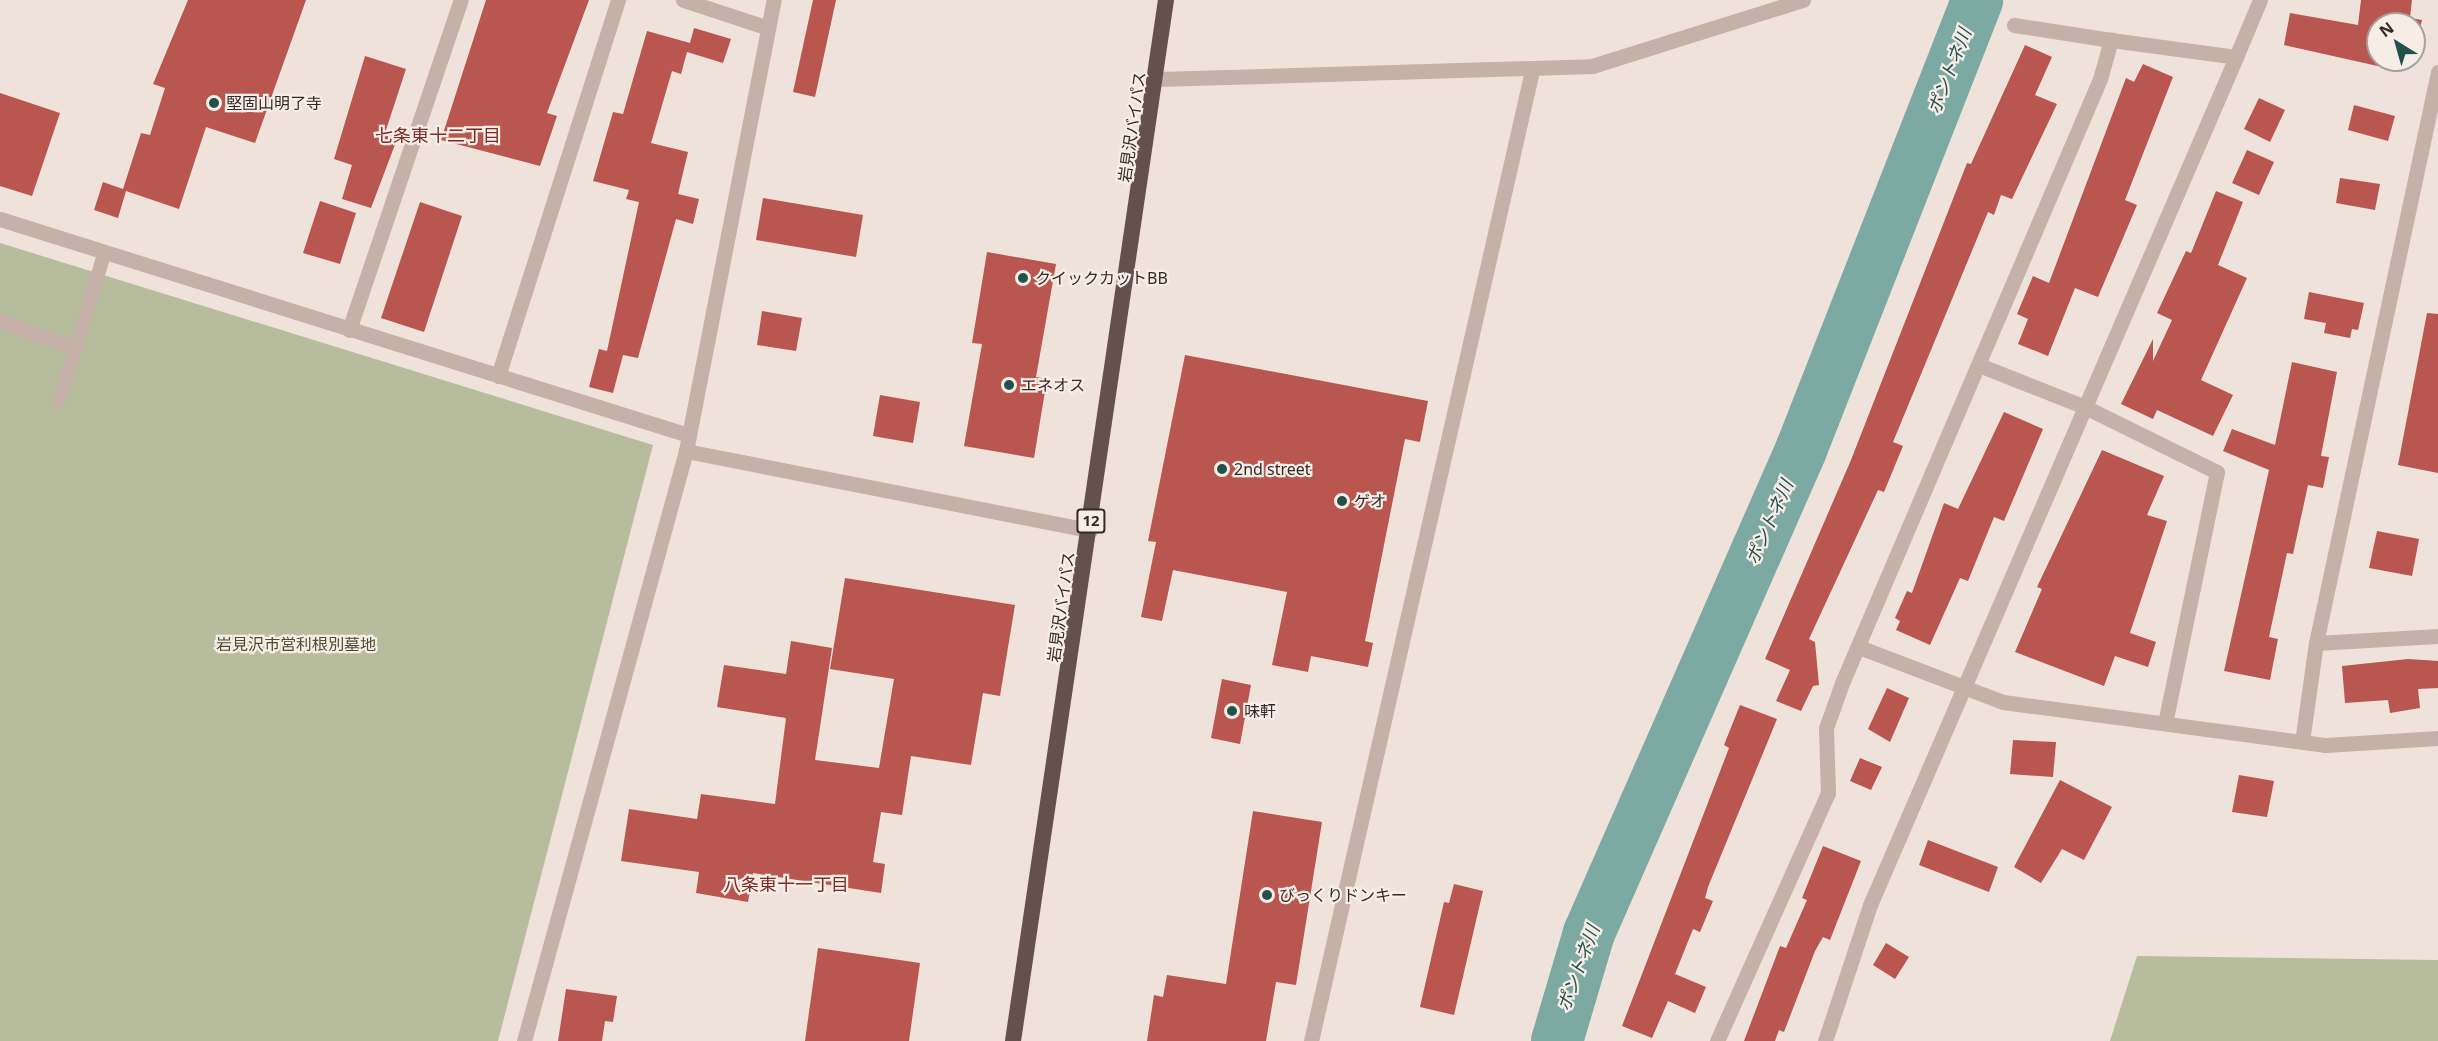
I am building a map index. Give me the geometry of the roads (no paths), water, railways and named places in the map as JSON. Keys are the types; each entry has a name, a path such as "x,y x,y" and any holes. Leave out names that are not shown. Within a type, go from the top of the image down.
{"highway":[{"name":"岩見沢バイパス","path":"1013,1041 1158,79 1166,0"}],"street":[{"path":"349,330 461,0"},
{"path":"498,376 618,0"},
{"path":"683,0 768,28"},
{"path":"524,1041 686,451 774,0"},
{"path":"1158,79 1532,71 1592,66 1644,54 1803,0"},
{"path":"1825,1041 1870,905 1966,691 2260,0"},
{"path":"2014,25 2236,57"},
{"path":"1717,1041 1828,793 1826,728 1979,365 2111,40"},
{"path":"1311,1041 1532,71"},
{"path":"2301,742 2316,643 2434,108 2438,72"},
{"path":"0,219 104,255 688,435"},
{"path":"1979,365 2085,407 2217,472 2165,723"},
{"path":"686,451 1090,530"},
{"path":"2316,643 2438,636"},
{"path":"1859,646 1966,691 2003,702 2301,742 2350,745 2438,738"}],"lane":[{"path":"59,402 104,255"},
{"path":"0,321 76,349"}],"waterway":[{"name":"ポントネ川","path":"1557,1041 1589,933 1801,450 1977,0"}],"place":[{"name":"堅固山明了寺","path":"214,103"},
{"name":"クイックカットBB","path":"1023,278"},
{"name":"エネオス","path":"1009,385"},
{"name":"2nd street","path":"1222,469"},
{"name":"ゲオ","path":"1342,501"},
{"name":"味軒","path":"1232,711"},
{"name":"びっくりドンキー","path":"1267,895"}],"district":[{"name":"七条東十二丁目","path":"438,135"},
{"name":"八条東十一丁目","path":"786,884"}],"park label":[{"name":"岩見沢市営利根別墓地","path":"296,644"}]}
